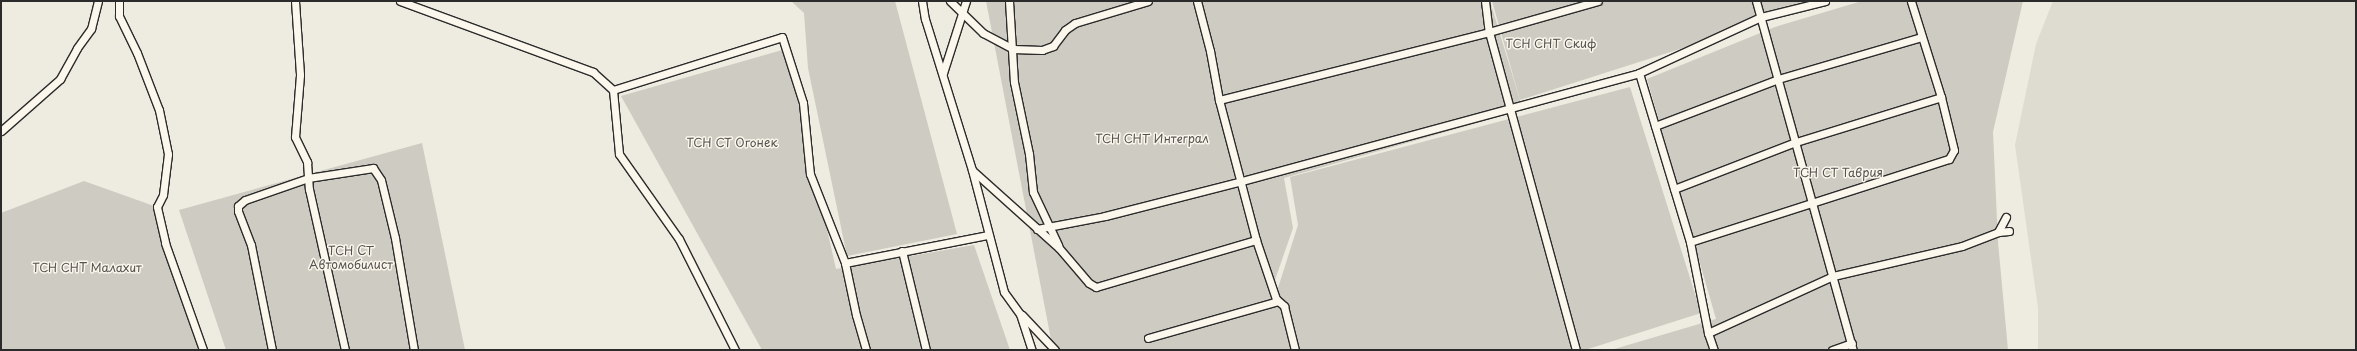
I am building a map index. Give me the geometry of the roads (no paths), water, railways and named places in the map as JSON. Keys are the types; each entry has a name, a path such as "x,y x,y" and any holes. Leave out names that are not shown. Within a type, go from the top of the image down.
{"street":[{"path":"1,130 60,79 77,48 91,30 98,1"},
{"path":"119,1 119,16 137,53 159,110 168,154 163,195 156,207 170,257 203,350"},
{"path":"295,1 300,75 295,137 307,162 309,190 345,350"},
{"path":"400,1 593,72 613,90 619,154 679,239 736,350"},
{"path":"922,1 925,19 972,170 1004,292 1020,314 1055,350"},
{"path":"950,1 961,14 983,33 1013,49 1042,50 1053,46 1064,30 1075,23 1148,1"},
{"path":"943,73 966,1"},
{"path":"1009,1 1014,82 1029,154 1033,192 1059,248"},
{"path":"1197,1 1210,51 1219,100 1242,181 1256,240 1278,301 1284,306 1295,350"},
{"path":"1484,1 1489,32 1576,350"},
{"path":"1219,100 1489,32 1598,1"},
{"path":"1756,1 1852,347 1832,350"},
{"path":"1038,229 1105,216 1242,181 1510,107 1639,74 1761,17 1824,1"},
{"path":"1690,242 1949,159 1954,150 1941,97 1911,1"},
{"path":"613,90 782,37 803,103 810,174 845,263 856,315 866,350"},
{"path":"1654,126 1778,79 1922,37"},
{"path":"1639,74 1690,242 1708,333 1714,350"},
{"path":"1674,189 1796,142 1941,97"},
{"path":"272,350 251,244 238,208 242,201 308,178 372,168 381,180 395,238 414,350"},
{"path":"972,170 1059,248 1089,283 1100,287 1256,240"},
{"path":"1998,232 2006,217"},
{"path":"1708,333 1833,276 1962,246 1998,232 2009,231"},
{"path":"845,263 988,235"},
{"path":"902,251 926,350"},
{"path":"1148,338 1278,301"},
{"path":"1020,314 1032,350"}],"park label":[{"name":"ТСН СНТ Скиф","path":"1551,44"},
{"name":"ТСН СНТ Интеграл","path":"1152,139"},
{"name":"ТСН СТ Огонек","path":"732,143"},
{"name":"ТСН СТ Таврия","path":"1838,173"},
{"name":"ТСН СТ Автомобилист","path":"351,258"},
{"name":"ТСН СНТ Малахит","path":"87,268"}]}
